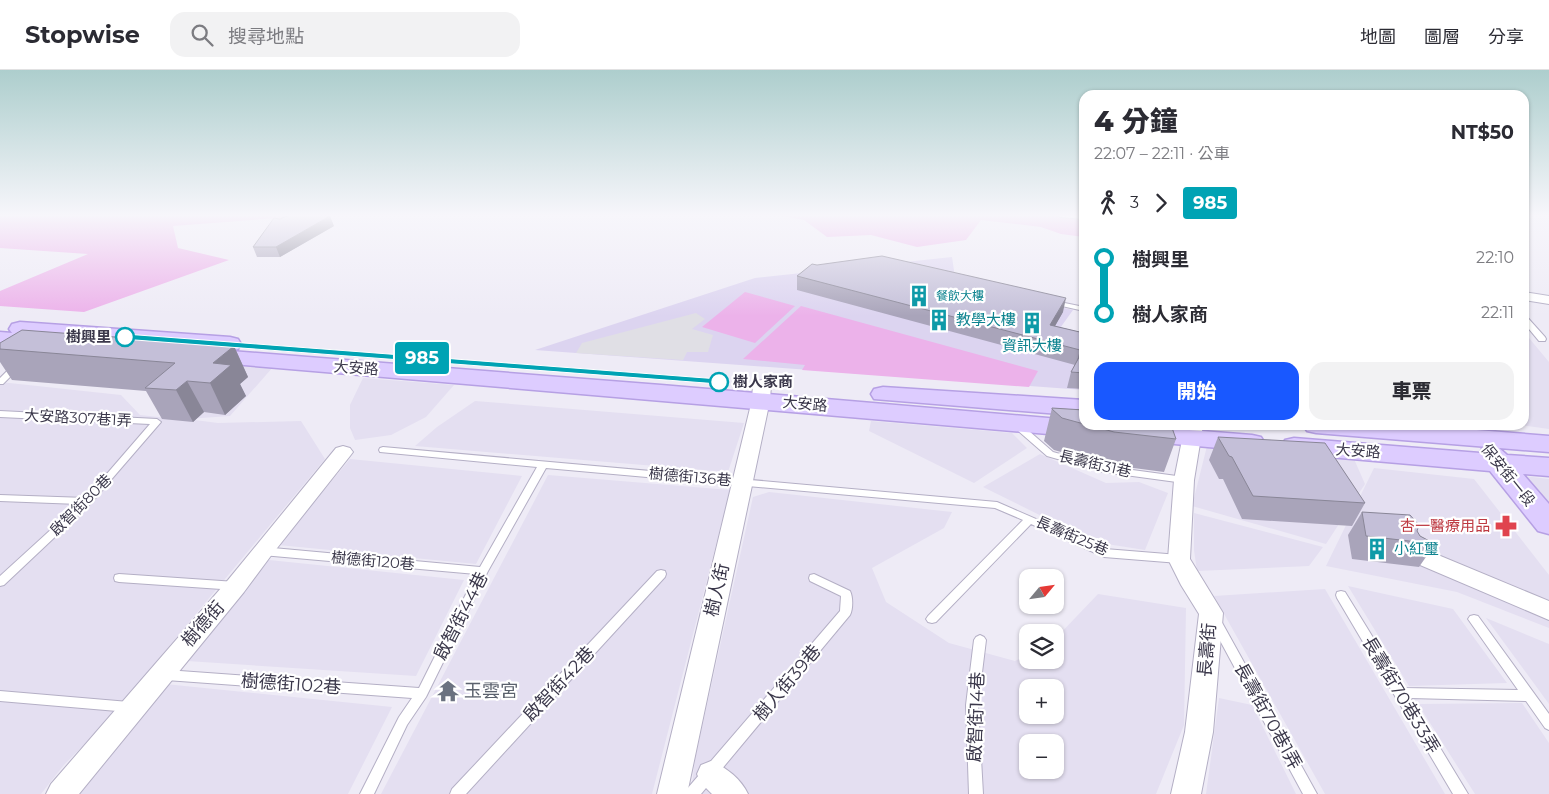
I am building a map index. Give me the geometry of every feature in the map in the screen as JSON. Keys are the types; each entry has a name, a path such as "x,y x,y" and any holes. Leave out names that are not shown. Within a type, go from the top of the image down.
{"street":[{"path":"1529,297 1549,300"},
{"name":"大安路","path":"0,327 761,393 1016,424 1079,429"},
{"name":"大安路","path":"0,340 37,348 761,393 1079,408"},
{"name":"樹人街","path":"672,794 761,393"},
{"name":"大安路","path":"1086,430 1110,432 1193,432 1549,467"},
{"name":"大安路","path":"1447,430 1473,431 1549,444"},
{"name":"保安街一段","path":"1473,431 1549,524"},
{"path":"1179,559 1184,480 1193,432"},
{"name":"樹德街","path":"61,794 236,586 262,551 343,452"},
{"path":"1414,553 1549,611"},
{"name":"長壽街","path":"1179,559 1189,579 1211,613 1200,732 1186,794"},
{"path":"702,784 733,794"}],"lane":[{"path":"1043,300 1079,306"},
{"path":"1529,325 1542,339"},
{"path":"0,382 20,364"},
{"name":"大安路307巷1弄","path":"0,414 156,422"},
{"name":"啟智街80巷","path":"0,582 88,502 156,422"},
{"name":"長壽街31巷","path":"1016,424 1050,454 1103,469 1184,480"},
{"name":"樹德街136巷","path":"383,450 996,505"},
{"name":"啟智街44巷","path":"367,794 403,721 422,693 484,571 543,464"},
{"path":"0,498 88,502"},
{"name":"長壽街25巷","path":"996,505 1104,553 1179,559"},
{"path":"932,619 1030,519"},
{"name":"樹德街120巷","path":"262,551 484,571"},
{"name":"啟智街42巷","path":"457,794 661,574"},
{"path":"119,578 236,586"},
{"name":"樹人街39巷","path":"702,784 846,612 846,594 814,578"},
{"name":"長壽街70巷33弄","path":"1341,595 1461,794"},
{"name":"長壽街70巷1弄","path":"1211,613 1310,794"},
{"path":"1474,619 1549,724"},
{"name":"啟智街14巷","path":"976,794 972,705 980,640"},
{"name":"樹德街102巷","path":"160,675 422,693"},
{"path":"1400,693 1529,696"},
{"path":"0,696 133,708"}],"shaded area":[{"path":"12,249 181,249 229,260 84,312 0,306 0,291 88,254"},
{"name":"樹人家商","path":"952,257 956,284 1073,310 1053,338 1079,346 1079,390 535,350 755,278"},
{"path":"745,292 795,306 755,343 702,327"},
{"path":"801,306 1038,371 1029,387 802,370 805,365 743,359"},
{"path":"696,313 705,319 692,329 713,335 708,352 687,352 683,360 576,353 582,343"},
{"path":"1529,338 1549,362 1549,429 1529,426"},
{"path":"53,347 273,367 230,416 187,419 218,423 301,421 325,459 106,722 63,766 41,794 0,794 0,382 121,395 140,415 168,418 155,387"},
{"path":"363,378 454,385 426,417 391,435 355,440 350,428 350,405"},
{"path":"475,401 744,423 728,472 415,446 437,427"},
{"path":"871,421 1012,433 1027,448 974,483 869,431"},
{"path":"1207,446 1354,459 1365,484 1326,544 1192,506"},
{"path":"1040,454 1106,483 1139,482 1168,493 1145,550 1094,542 983,487"},
{"path":"350,459 522,476 476,564 278,545"},
{"path":"1374,468 1474,479 1549,575 1549,628 1457,592 1326,566"},
{"path":"548,475 730,490 652,794 381,794"},
{"path":"1523,476 1549,479 1549,505"},
{"path":"769,492 952,512 944,528 872,568 886,602 949,643 1015,661 1019,659 1019,669 1064,669 1064,630 1098,594 1186,608 1184,725 1156,794 691,794 695,759 753,497"},
{"path":"1194,513 1323,547 1309,566 1197,571 1194,550"},
{"path":"269,560 464,580 416,676 187,661"},
{"path":"1348,586 1453,609 1507,683 1409,686"},
{"path":"1325,589 1445,794 1325,794 1214,596"},
{"path":"1486,618 1549,644 1549,704"},
{"path":"165,684 392,707 348,794 79,794"},
{"path":"1219,698 1252,705 1296,794 1206,794"},
{"path":"1522,703 1549,743 1549,794 1475,794 1418,704"}],"building":[{"path":"882,256 1066,298 1050,325 1079,332 1079,350 797,276 812,264 817,265"},
{"path":"22,330 234,346 213,363 231,365 210,383 187,381 176,390 145,388 175,363 0,349 0,343"},
{"path":"1079,357 1079,373 1071,372"},
{"path":"1052,409 1079,410 1079,423 1062,418"},
{"path":"1107,430 1173,430 1176,439"},
{"path":"1218,437 1325,443 1365,503 1253,496 1232,457 1229,456"},
{"path":"1362,512 1410,515 1419,525 1417,531 1420,536 1435,544 1366,536"}],"bus line":[{"name":"985","path":"125,337 719,382"}],"place":[{"name":"餐飲大樓","path":"919,296"},
{"name":"教學大樓","path":"939,320"},
{"name":"資訊大樓","path":"1032,323"},
{"name":"樹興里","path":"125,337"},
{"name":"樹人家商","path":"719,382"},
{"name":"杏一醫療用品","path":"1506,526"},
{"name":"小紅璽","path":"1377,549"},
{"name":"玉雲宮","path":"448,691"}]}
